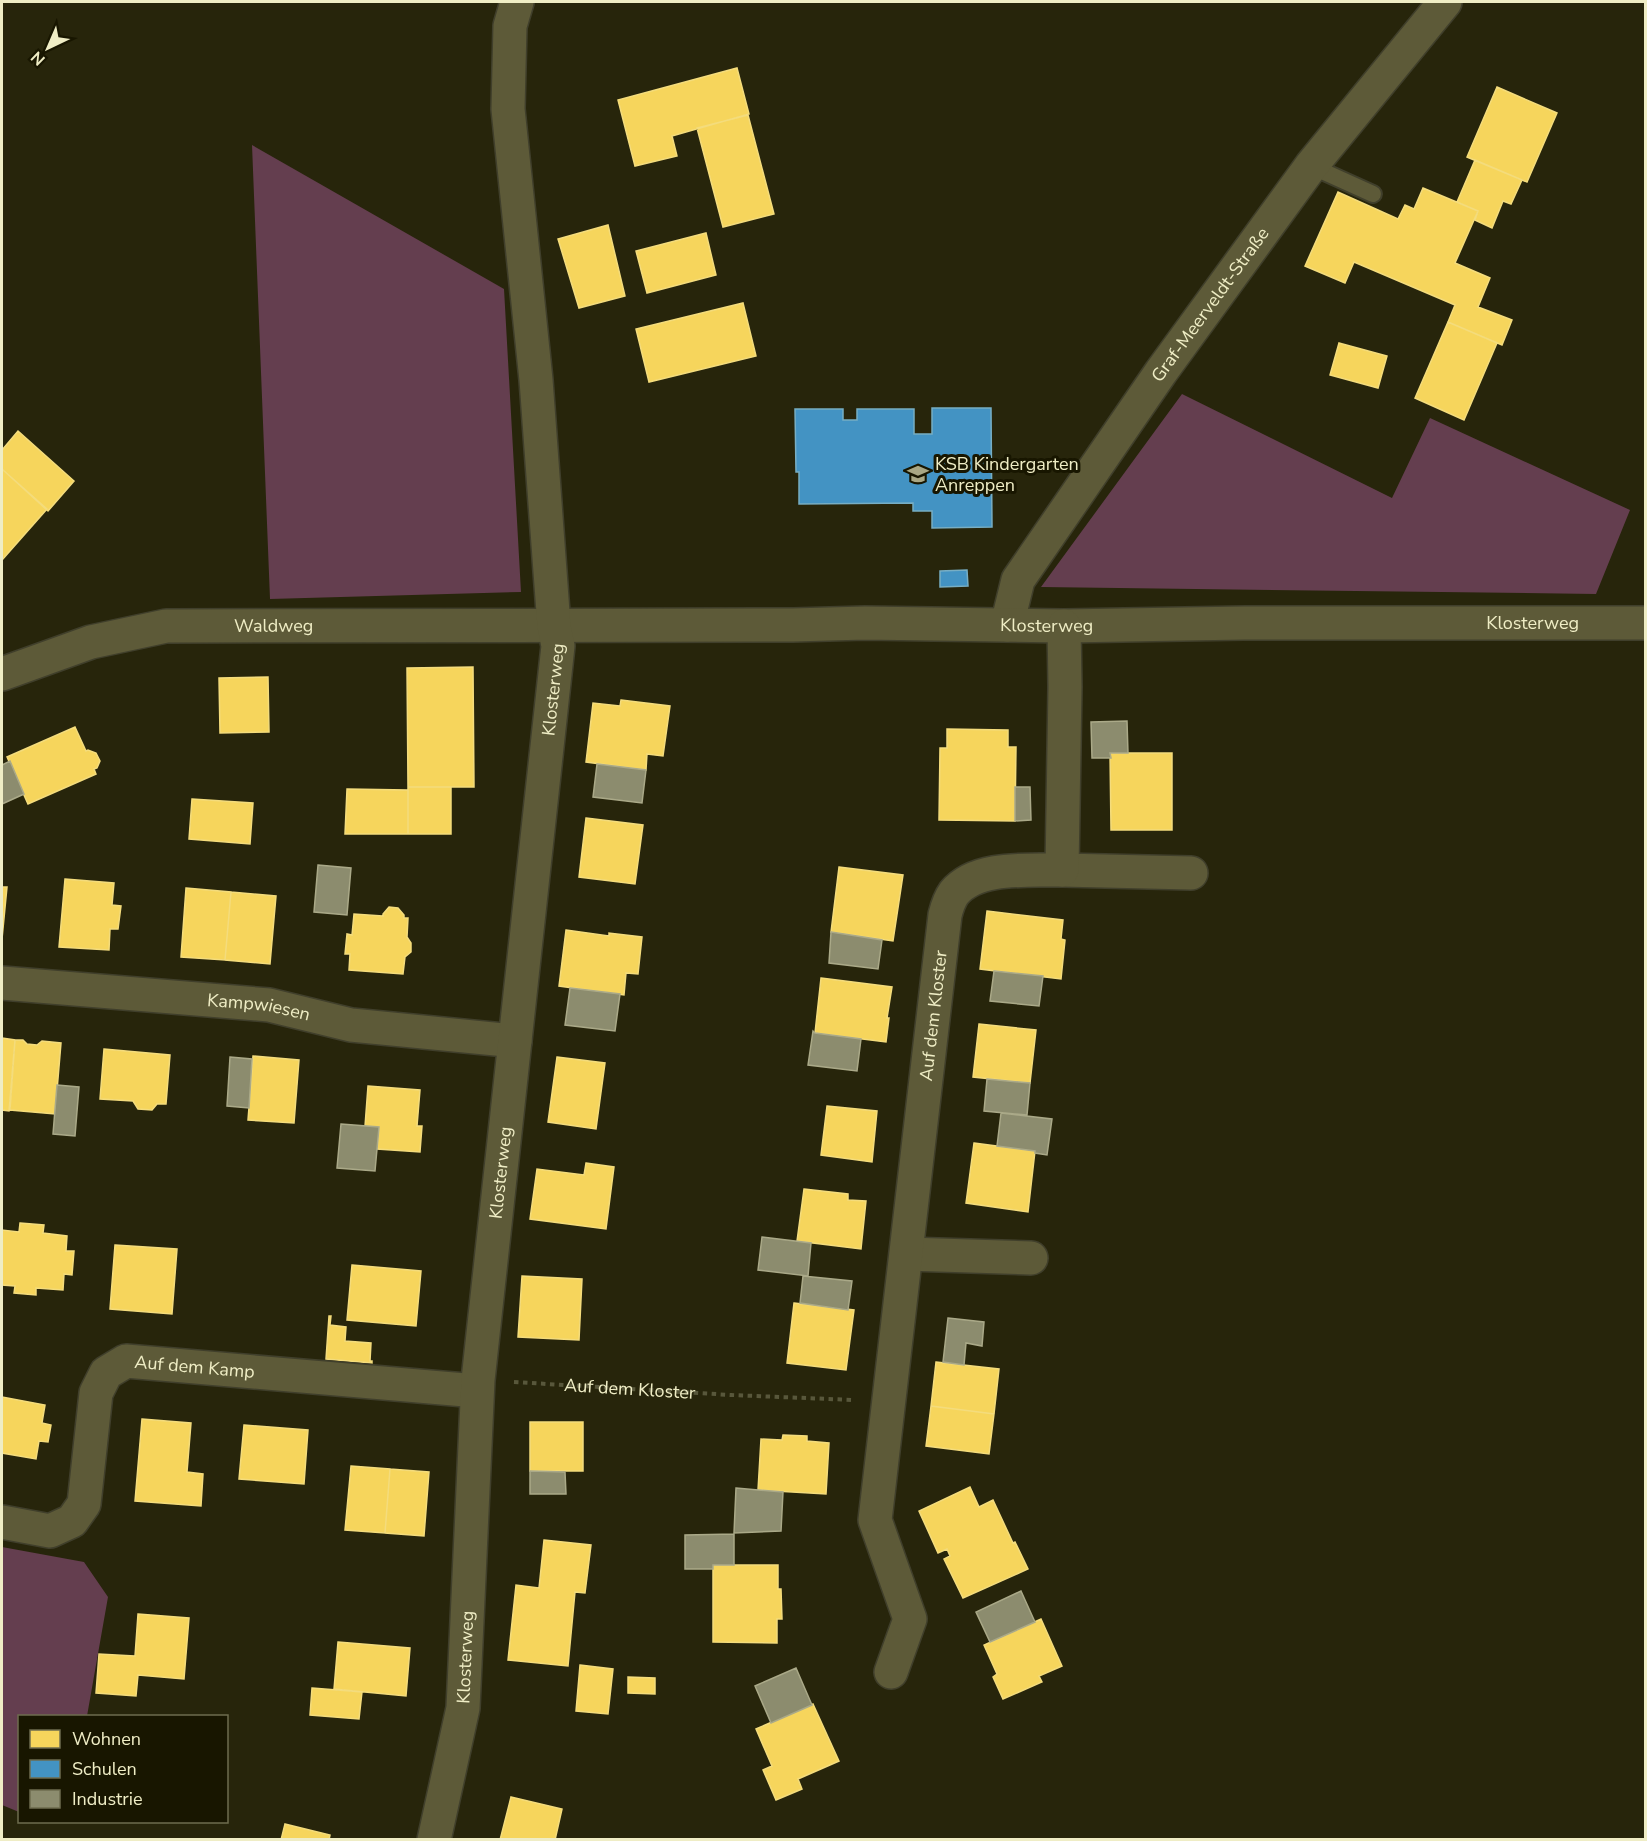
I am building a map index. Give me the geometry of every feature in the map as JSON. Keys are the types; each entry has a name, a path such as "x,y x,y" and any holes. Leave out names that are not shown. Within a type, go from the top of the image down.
{"street":[{"path":"517,2 510,26 508,110 536,380 554,626"},
{"name":"Graf-Meerveldt-Straße","path":"1007,625 1018,580 1161,372 1311,166 1445,2"},
{"name":"Klosterweg","path":"434,1839 463,1708 477,1386 558,646 554,626 865,623 1064,626 1244,622 1646,623"},
{"name":"Waldweg","path":"2,674 92,642 166,627 554,626"},
{"path":"1062,870 1064,626"},
{"name":"Auf dem Kloster","path":"891,1672 910,1619 875,1520 945,915 949,903 955,892 974,879 990,873 1062,870 1191,873"},
{"name":"Kampwiesen","path":"2,983 269,1005 351,1025 515,1041"},
{"path":"907,1254 1031,1258"},
{"name":"Auf dem Kamp","path":"2,1522 50,1531 72,1521 84,1504 96,1393 106,1373 126,1361 477,1386"}],"lane":[{"path":"1311,166 1373,194"}],"path":[{"name":"Auf dem Kloster","path":"477,1386 887,1401"}],"shaded area":[{"path":"252,145 504,289 521,592 270,599"},
{"path":"1182,394 1392,498 1430,418 1630,510 1596,594 1041,587"},
{"path":"2,1547 84,1562 108,1597 87,1715 18,1715 18,1812 2,1805"}],"building: Wohnen":[{"path":"737,68 749,114 672,136 677,156 635,166 618,100"},
{"path":"1497,87 1557,113 1527,182 1467,157"},
{"path":"748,115 774,214 723,227 697,128"},
{"path":"1475,160 1522,180 1511,204 1503,201 1492,228 1475,220 1478,211 1457,202"},
{"path":"1423,188 1478,211 1455,263 1490,278 1478,307 1512,320 1502,345 1448,322 1455,305 1354,262 1345,283 1305,266 1338,192 1398,219 1405,205 1414,209"},
{"path":"608,225 625,296 579,308 558,239"},
{"path":"706,233 716,275 647,293 636,251"},
{"path":"743,303 756,356 649,382 636,329"},
{"path":"1448,322 1497,343 1464,420 1415,398"},
{"path":"1339,343 1387,356 1378,388 1330,375"},
{"path":"18,431 74,481 48,511 2,469 2,450"},
{"path":"3,470 47,509 2,560 2,472"},
{"path":"473,667 474,787 408,787 407,668"},
{"path":"268,677 269,732 220,733 219,678"},
{"path":"621,700 670,706 663,756 647,754 646,770 586,762 593,703 620,706"},
{"path":"75,727 86,751 96,753 100,761 94,769 96,774 28,804 7,757"},
{"path":"947,729 1008,730 1008,747 1016,747 1015,821 939,820 940,748 947,748"},
{"path":"1110,753 1172,753 1172,830 1111,830"},
{"path":"408,787 451,787 451,834 408,834"},
{"path":"347,789 408,790 408,834 345,834"},
{"path":"192,799 253,803 250,844 189,839"},
{"path":"586,818 643,825 635,884 579,877"},
{"path":"839,867 903,875 893,941 831,932"},
{"path":"65,879 114,883 112,905 121,906 118,929 110,929 109,950 59,947"},
{"path":"2,887 7,887 2,939"},
{"path":"186,888 231,892 225,960 181,957"},
{"path":"231,892 276,896 270,964 225,960"},
{"path":"389,907 398,908 404,918 408,918 407,937 411,943 411,952 405,957 403,974 349,970 350,954 345,954 347,934 352,935 354,914 383,916"},
{"path":"987,911 1063,920 1061,939 1065,940 1061,979 980,969"},
{"path":"566,930 609,936 609,933 642,937 638,974 626,973 624,995 559,986"},
{"path":"821,978 892,987 886,1042 815,1033"},
{"path":"979,1024 1036,1030 1030,1083 973,1077"},
{"path":"2,1038 15,1040 9,1111 2,1110"},
{"path":"15,1040 37,1045 42,1041 61,1043 55,1114 10,1110"},
{"path":"104,1049 170,1055 166,1104 157,1104 152,1110 138,1109 133,1101 100,1099"},
{"path":"253,1056 299,1060 294,1123 248,1120"},
{"path":"557,1057 605,1063 596,1129 548,1122"},
{"path":"368,1086 420,1090 417,1126 422,1126 420,1152 377,1149 379,1127 365,1126"},
{"path":"827,1106 877,1111 872,1162 821,1155"},
{"path":"974,1143 1035,1151 1028,1212 966,1203"},
{"path":"586,1163 614,1167 606,1229 530,1219 537,1169 584,1175"},
{"path":"804,1189 848,1194 848,1200 866,1201 861,1249 797,1241"},
{"path":"20,1223 44,1225 43,1233 67,1236 66,1251 74,1251 72,1275 64,1274 63,1290 36,1288 36,1295 14,1293 15,1286 2,1285 2,1230 19,1232"},
{"path":"115,1245 177,1249 172,1314 110,1309"},
{"path":"352,1265 421,1271 416,1326 347,1320"},
{"path":"522,1276 582,1279 579,1340 518,1337"},
{"path":"794,1303 854,1310 846,1370 787,1363"},
{"path":"329,1316 331,1316 330,1325 346,1327 345,1341 371,1343 370,1361 372,1363 326,1359"},
{"path":"936,1362 999,1369 994,1414 931,1406"},
{"path":"2,1397 45,1405 42,1423 51,1425 48,1442 39,1441 36,1459 2,1453"},
{"path":"931,1406 994,1414 989,1454 926,1446"},
{"path":"142,1419 191,1423 187,1472 203,1474 201,1506 135,1501"},
{"path":"530,1422 583,1422 583,1471 530,1471"},
{"path":"244,1425 308,1430 304,1484 239,1479"},
{"path":"783,1435 807,1436 807,1441 829,1443 826,1494 758,1490 761,1439 782,1440"},
{"path":"351,1466 390,1469 385,1533 345,1530"},
{"path":"390,1469 429,1472 424,1536 385,1533"},
{"path":"970,1487 979,1507 993,1500 1028,1569 963,1598 944,1559 950,1556 947,1549 938,1553 919,1511"},
{"path":"544,1540 591,1545 585,1593 575,1592 568,1666 508,1660 516,1585 539,1588"},
{"path":"713,1565 778,1565 782,1619 777,1619 777,1643 713,1642"},
{"path":"138,1614 189,1618 184,1679 138,1675 136,1696 96,1693 99,1654 135,1656"},
{"path":"1041,1619 1062,1666 1039,1676 1042,1682 1003,1699 993,1677 997,1674 984,1645"},
{"path":"338,1642 410,1648 406,1696 334,1689"},
{"path":"580,1665 613,1669 608,1714 576,1711"},
{"path":"628,1677 655,1678 655,1694 628,1693"},
{"path":"312,1688 362,1692 359,1719 310,1715"},
{"path":"813,1704 839,1761 798,1779 802,1789 776,1800 763,1770 772,1766 756,1729"},
{"path":"511,1797 562,1809 555,1840 500,1840"},
{"path":"285,1824 330,1835 329,1840 281,1840"}],"building: Schulen":[{"path":"932,408 991,408 992,527 932,528 932,511 913,511 913,503 799,504 795,409 843,409 843,420 857,420 857,409 914,409 914,434 932,434"},
{"path":"967,570 968,586 940,587 940,571"}],"building: Industrie":[{"path":"1127,721 1128,753 1110,753 1111,758 1092,758 1091,722"},
{"path":"10,761 24,794 2,804 2,765"},
{"path":"597,764 646,770 642,803 593,797"},
{"path":"1015,787 1030,787 1031,820 1015,821"},
{"path":"318,865 351,868 347,915 314,912"},
{"path":"831,932 882,940 878,969 829,963"},
{"path":"994,971 1043,976 1039,1006 990,1001"},
{"path":"570,988 620,994 615,1031 565,1025"},
{"path":"813,1031 861,1039 857,1071 808,1065"},
{"path":"230,1057 252,1059 249,1108 227,1106"},
{"path":"987,1079 1030,1083 1027,1115 984,1111"},
{"path":"57,1085 79,1087 75,1136 53,1134"},
{"path":"1001,1113 1052,1119 1047,1155 1035,1153 1035,1151 997,1146"},
{"path":"341,1124 379,1127 375,1171 337,1168"},
{"path":"762,1237 811,1243 808,1276 758,1270"},
{"path":"803,1276 852,1281 848,1310 800,1303"},
{"path":"948,1318 984,1322 982,1346 966,1343 964,1365 943,1362"},
{"path":"530,1471 565,1472 566,1494 530,1494"},
{"path":"736,1488 783,1492 781,1531 734,1533"},
{"path":"734,1534 734,1565 713,1565 713,1569 685,1569 685,1535"},
{"path":"1021,1591 1035,1622 990,1642 976,1612"},
{"path":"796,1668 812,1705 771,1723 755,1686"}],"place":[{"name":"KSB Kindergarten Anreppen","path":"918,474"}]}
